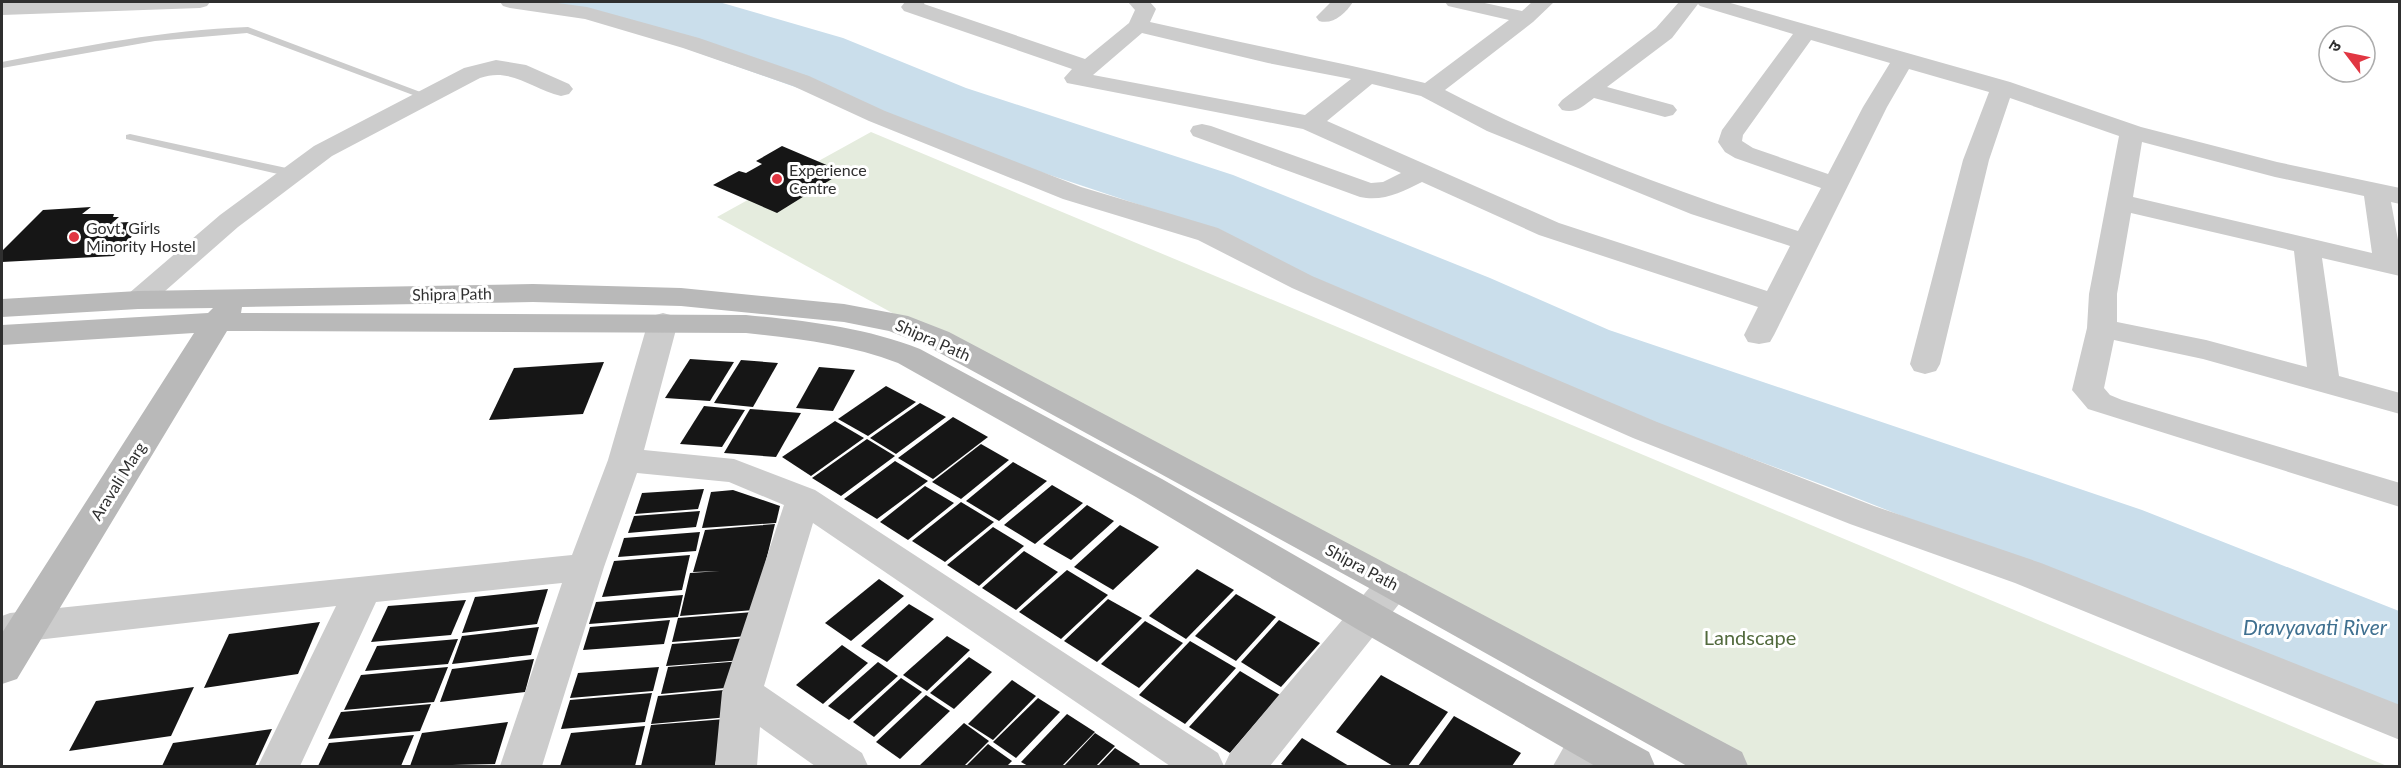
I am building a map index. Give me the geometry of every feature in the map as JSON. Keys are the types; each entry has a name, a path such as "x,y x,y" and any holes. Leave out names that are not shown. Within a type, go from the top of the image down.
{"street":[{"path":"2,9 200,2"},
{"path":"510,2 587,13 691,44 801,81 877,116 1072,193 1208,234 1302,282 1645,430 1862,515 2028,573 2400,723"},
{"path":"915,2 911,7 1088,67"},
{"path":"1138,2 1146,9 1138,26 1075,78 1310,123 1549,229 1774,303"},
{"path":"1326,17 1343,2"},
{"path":"1455,2 1526,18"},
{"path":"1429,91 1544,2"},
{"path":"1570,105 1664,33 1689,2"},
{"path":"1707,2 2002,87 2132,132 2276,169 2388,193 2394,267 2119,202"},
{"path":"1138,26 1268,56 1318,64 1429,91 1517,135 1700,208 1804,242"},
{"path":"1806,32 1731,135 1730,142 1744,153 1836,185"},
{"path":"1759,335 1804,242 1875,107 1903,60"},
{"path":"138,300 229,221 291,173 323,151 425,96 472,73 496,65 510,68 561,89"},
{"path":"1310,123 1368,76"},
{"path":"1925,364 1976,160 2002,87"},
{"path":"1591,90 1665,110"},
{"path":"1202,131 1369,191 1389,189 1421,173"},
{"path":"2132,132 2103,294 2102,327 2088,390 2099,402 2332,476 2400,495"},
{"path":"2307,247 2324,382"},
{"name":"Shipra Path","path":"2,335 228,310 533,293 681,297 844,313 897,322 938,339 1394,584 1726,766"},
{"name":"Shipra Path","path":"2,308 138,300 228,310 746,324 829,333 875,343 909,356 1149,488 1369,617 1581,754 1633,766"},
{"name":"Aravali Marg","path":"2,667 10,627 228,310"},
{"path":"521,766 586,567 625,460 663,322"},
{"path":"2102,327 2206,350 2400,404"},
{"path":"625,460 734,471 803,499 1203,766"},
{"path":"736,766 742,693 803,499"},
{"path":"10,627 586,567"},
{"path":"1245,766 1394,584"},
{"path":"279,766 363,589"},
{"path":"742,693 847,766"}],"lane":[{"path":"2,65 135,40 223,30 248,30 425,96"},
{"path":"130,137 291,173"}],"green space":[{"name":"Landscape","path":"871,132 2387,766 1720,766 717,217"}],"water":[{"name":"Dravyavati River","path":"539,2 719,2 843,38 966,88 1233,175 1490,278 1609,330 2142,510 2399,611 2399,712 1826,486 1541,381 1161,212 942,139 563,5"}],"building":[{"name":"Experience Centre","path":"782,146 843,172 777,213 713,185 739,171 746,173 762,164 756,161"},
{"name":"Govt. Girls Minority Hostel","path":"91,207 82,214 114,214 113,217 119,217 112,223 146,221 114,256 2,262 2,251 43,210"},
{"path":"690,359 734,362 710,401 665,398"},
{"path":"741,360 778,363 753,407 714,403"},
{"path":"604,362 583,414 489,420 514,368"},
{"path":"819,367 855,370 833,411 796,408"},
{"path":"886,386 916,402 868,436 838,419"},
{"path":"920,403 946,417 896,454 870,438"},
{"path":"704,406 745,410 722,447 680,444"},
{"path":"750,409 801,413 776,457 724,453"},
{"path":"953,417 988,437 933,479 898,458"},
{"path":"835,421 864,438 811,476 782,457"},
{"path":"867,439 895,456 841,496 812,478"},
{"path":"981,444 1009,460 961,499 932,482"},
{"path":"895,461 928,481 877,519 844,499"},
{"path":"1013,462 1047,481 999,521 966,501"},
{"path":"1052,485 1083,503 1035,544 1004,525"},
{"path":"925,486 954,503 908,540 880,522"},
{"path":"704,489 698,509 635,514 642,493"},
{"path":"733,490 780,506 776,523 702,528 711,492"},
{"path":"961,502 994,522 945,562 912,541"},
{"path":"1087,505 1114,521 1071,560 1043,544"},
{"path":"700,511 696,527 628,533 634,516"},
{"path":"775,524 754,610 680,616 690,573 720,571 693,572 705,530"},
{"path":"1120,525 1159,547 1113,590 1074,567"},
{"path":"993,527 1024,546 979,586 947,565"},
{"path":"700,532 696,551 618,557 624,538"},
{"path":"1024,551 1058,572 1016,610 982,588"},
{"path":"690,555 682,590 602,597 614,561"},
{"path":"1197,569 1234,590 1186,639 1149,616"},
{"path":"1067,570 1108,595 1061,639 1019,612"},
{"path":"879,579 904,596 851,641 825,623"},
{"path":"548,589 537,624 462,633 475,597"},
{"path":"1236,594 1276,617 1236,661 1195,636"},
{"path":"683,595 678,617 589,624 596,602"},
{"path":"1108,599 1142,618 1097,662 1064,641"},
{"path":"466,600 451,635 371,642 388,606"},
{"path":"909,604 934,619 887,662 861,646"},
{"path":"753,612 748,636 672,642 678,618"},
{"path":"670,620 664,644 583,650 590,627"},
{"path":"1279,620 1320,643 1281,687 1241,662"},
{"path":"1145,621 1183,643 1139,688 1101,664"},
{"path":"320,622 298,674 204,688 229,634"},
{"path":"539,627 531,655 452,664 462,636"},
{"path":"947,636 970,650 927,691 903,675"},
{"path":"747,638 743,660 666,666 672,644"},
{"path":"458,639 448,664 365,671 377,646"},
{"path":"1190,641 1236,668 1185,724 1139,695"},
{"path":"842,645 868,663 823,704 796,685"},
{"path":"969,657 992,672 954,709 930,693"},
{"path":"534,659 525,692 440,702 452,669"},
{"path":"742,661 736,687 661,694 668,667"},
{"path":"878,662 898,676 849,720 828,706"},
{"path":"448,667 434,702 344,710 361,675"},
{"path":"659,667 653,691 570,698 578,673"},
{"path":"1240,671 1280,695 1230,753 1189,727"},
{"path":"1381,675 1448,712 1408,766 1393,766 1336,732"},
{"path":"901,678 922,692 874,737 853,722"},
{"path":"1012,680 1036,696 993,740 968,724"},
{"path":"194,687 171,736 69,751 96,701"},
{"path":"735,689 729,717 651,724 658,696"},
{"path":"652,693 645,722 561,729 570,700"},
{"path":"926,695 950,711 900,759 876,742"},
{"path":"1038,698 1060,712 1016,758 993,742"},
{"path":"431,704 420,731 328,739 341,712"},
{"path":"1067,714 1095,732 1062,766 1028,766 1021,762"},
{"path":"1454,716 1521,753 1512,766 1418,766"},
{"path":"725,719 715,765 641,766 651,725"},
{"path":"508,722 495,764 410,766 422,733"},
{"path":"964,723 989,741 964,766 919,766"},
{"path":"645,726 635,766 560,766 571,733"},
{"path":"272,729 255,766 162,766 173,743"},
{"path":"1095,733 1115,746 1096,766 1064,766"},
{"path":"414,735 401,766 318,766 329,743"},
{"path":"1302,738 1349,766 1285,766 1281,764"},
{"path":"988,744 1012,761 1007,766 966,766"},
{"path":"1115,748 1140,764 1138,766 1098,766"}],"place":[{"name":"Experience Centre","path":"777,179"},
{"name":"Govt. Girls Minority Hostel","path":"74,237"}]}
